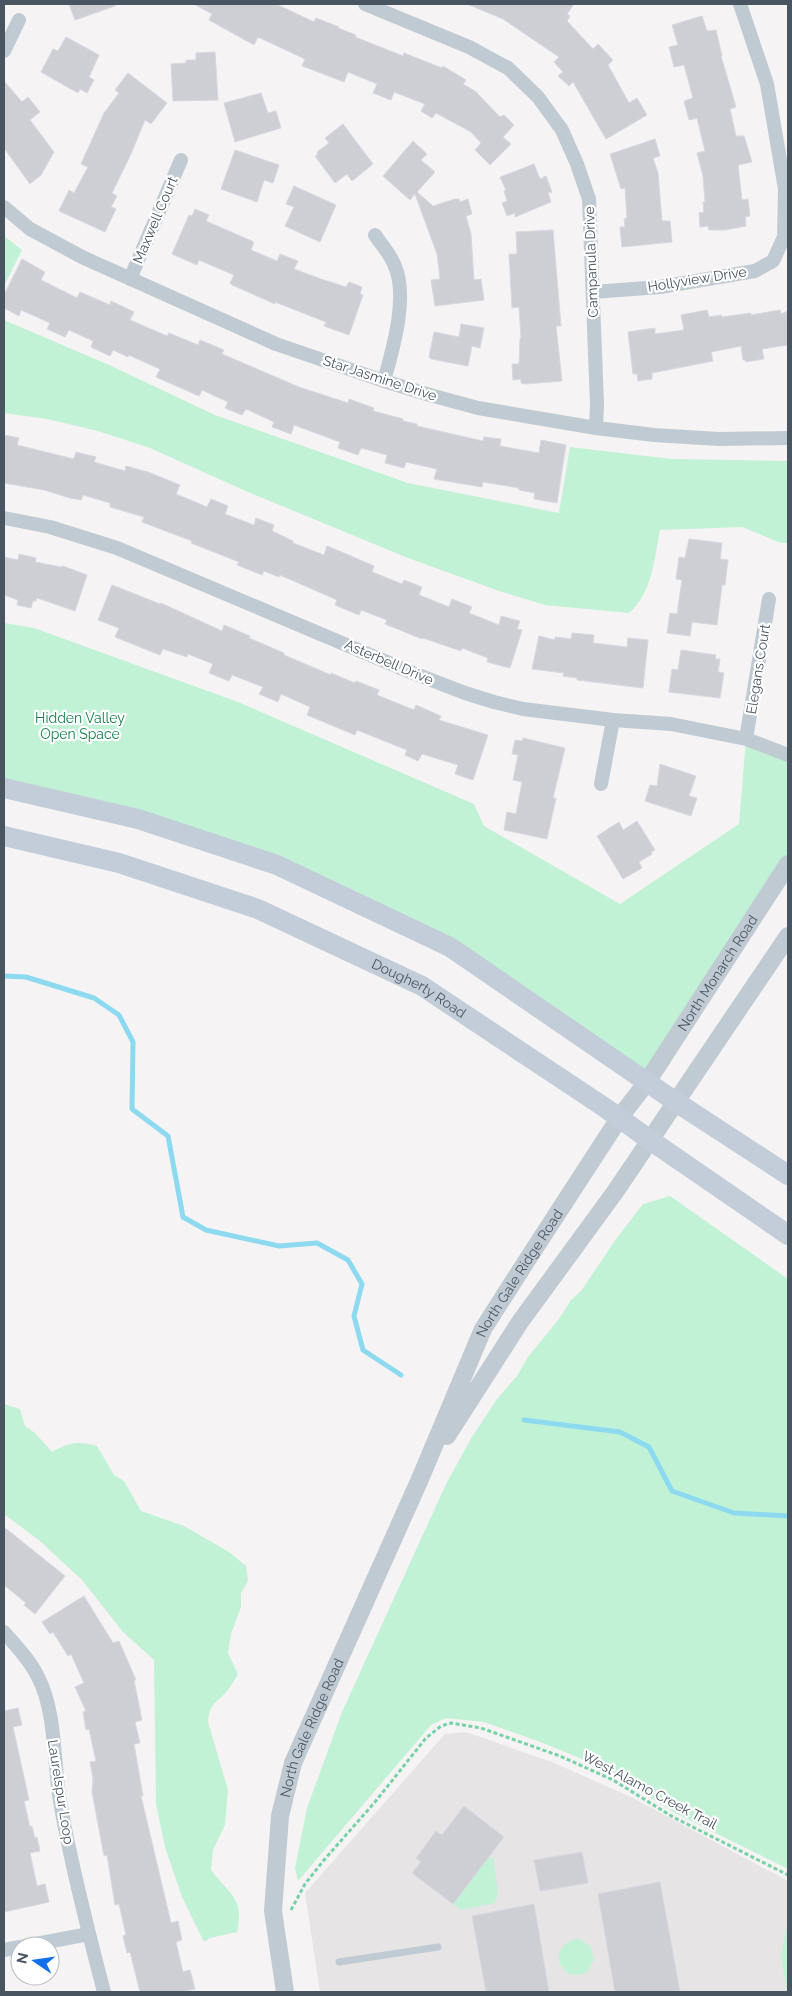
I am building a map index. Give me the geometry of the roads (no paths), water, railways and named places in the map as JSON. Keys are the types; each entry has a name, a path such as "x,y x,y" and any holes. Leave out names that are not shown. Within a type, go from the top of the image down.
{"main road":[{"path":"4,788 138,819 278,865 450,947 646,1082 788,1175"},
{"name":"Dougherty Road","path":"4,836 119,863 258,909 422,986 620,1118 788,1235"}],"street":[{"name":"Campanula Drive","path":"365,4 469,47 508,68 538,97 562,130 577,164 589,199 597,404 596,428"},
{"name":"Hollyview Drive","path":"593,292 660,287 755,271 773,261 784,237 785,189 767,84 740,4"},
{"path":"4,51 19,20"},
{"name":"Maxwell Court","path":"130,279 181,160"},
{"name":"Star Jasmine Drive","path":"4,207 30,229 82,257 130,279 276,344 384,381 478,408 596,428 654,435 719,439 788,438"},
{"path":"375,235 395,264 400,291 396,334 384,381"},
{"name":"Asterbell Drive","path":"4,518 50,527 117,548 465,693 523,709 613,720 671,724 746,739 788,755"},
{"name":"Elegans Court","path":"746,739 769,599"},
{"path":"601,784 613,720"},
{"name":"North Monarch Road","path":"646,1082 788,864"},
{"path":"650,1140 788,936"},
{"name":"North Gale Ridge Road","path":"285,1992 273,1911 280,1816 293,1764 420,1479 483,1329 620,1118 646,1082"},
{"name":"North Gale Ridge Road","path":"420,1479 520,1322 650,1140"},
{"name":"Laurelspur Loop","path":"4,1632 29,1662 38,1677 46,1697 61,1807 104,1992"},
{"path":"60,1939 89,1934"}],"lane":[{"path":"339,1962 438,1947"}],"waterway":[{"path":"4,976 26,977 94,998 119,1015 133,1042 132,1109 168,1136 183,1217 206,1230 279,1246 317,1243 348,1260 362,1284 354,1316 363,1350 401,1375"},
{"path":"524,1420 620,1432 649,1447 672,1491 734,1513 788,1516"}],"park label":[{"name":"Hidden Valley Open Space","path":"80,726"}]}
